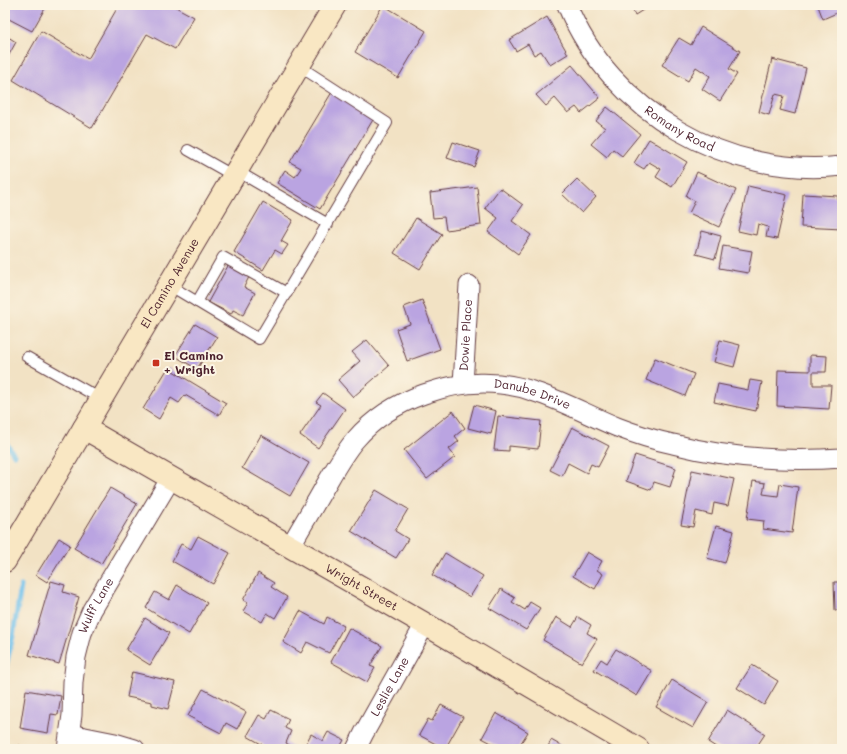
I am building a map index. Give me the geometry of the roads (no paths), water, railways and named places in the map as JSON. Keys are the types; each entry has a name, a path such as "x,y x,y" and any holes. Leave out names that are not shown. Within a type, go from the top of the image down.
{"main road":[{"name":"El Camino Avenue","path":"5,561 335,5"},
{"name":"Wright Street","path":"84,428 425,624 638,749"}],"street":[{"name":"Romany Road","path":"567,5 591,50 608,72 637,102 671,127 695,141 734,156 775,165 804,168 842,166"},
{"name":"Dowie Place","path":"463,384 469,286"},
{"name":"Danube Drive","path":"290,547 341,458 356,439 373,423 392,409 413,398 441,388 463,384 488,383 534,391 619,428 672,444 709,452 783,460 842,458"},
{"name":"Wulff Lane","path":"68,741 74,669 82,633 92,610 171,478"},
{"name":"Leslie Lane","path":"356,749 425,624"},
{"path":"68,741 115,743 135,749"}],"lane":[{"path":"169,285 259,339 328,224 387,123 299,66"},
{"path":"188,150 235,173 328,224"},
{"path":"197,302 223,257 287,293"},
{"path":"27,357 101,399"}],"waterway":[{"path":"5,441 14,455"},
{"path":"5,670 13,636 21,586"}],"place":[{"name":"El Camino + Wright","path":"156,363"}]}
